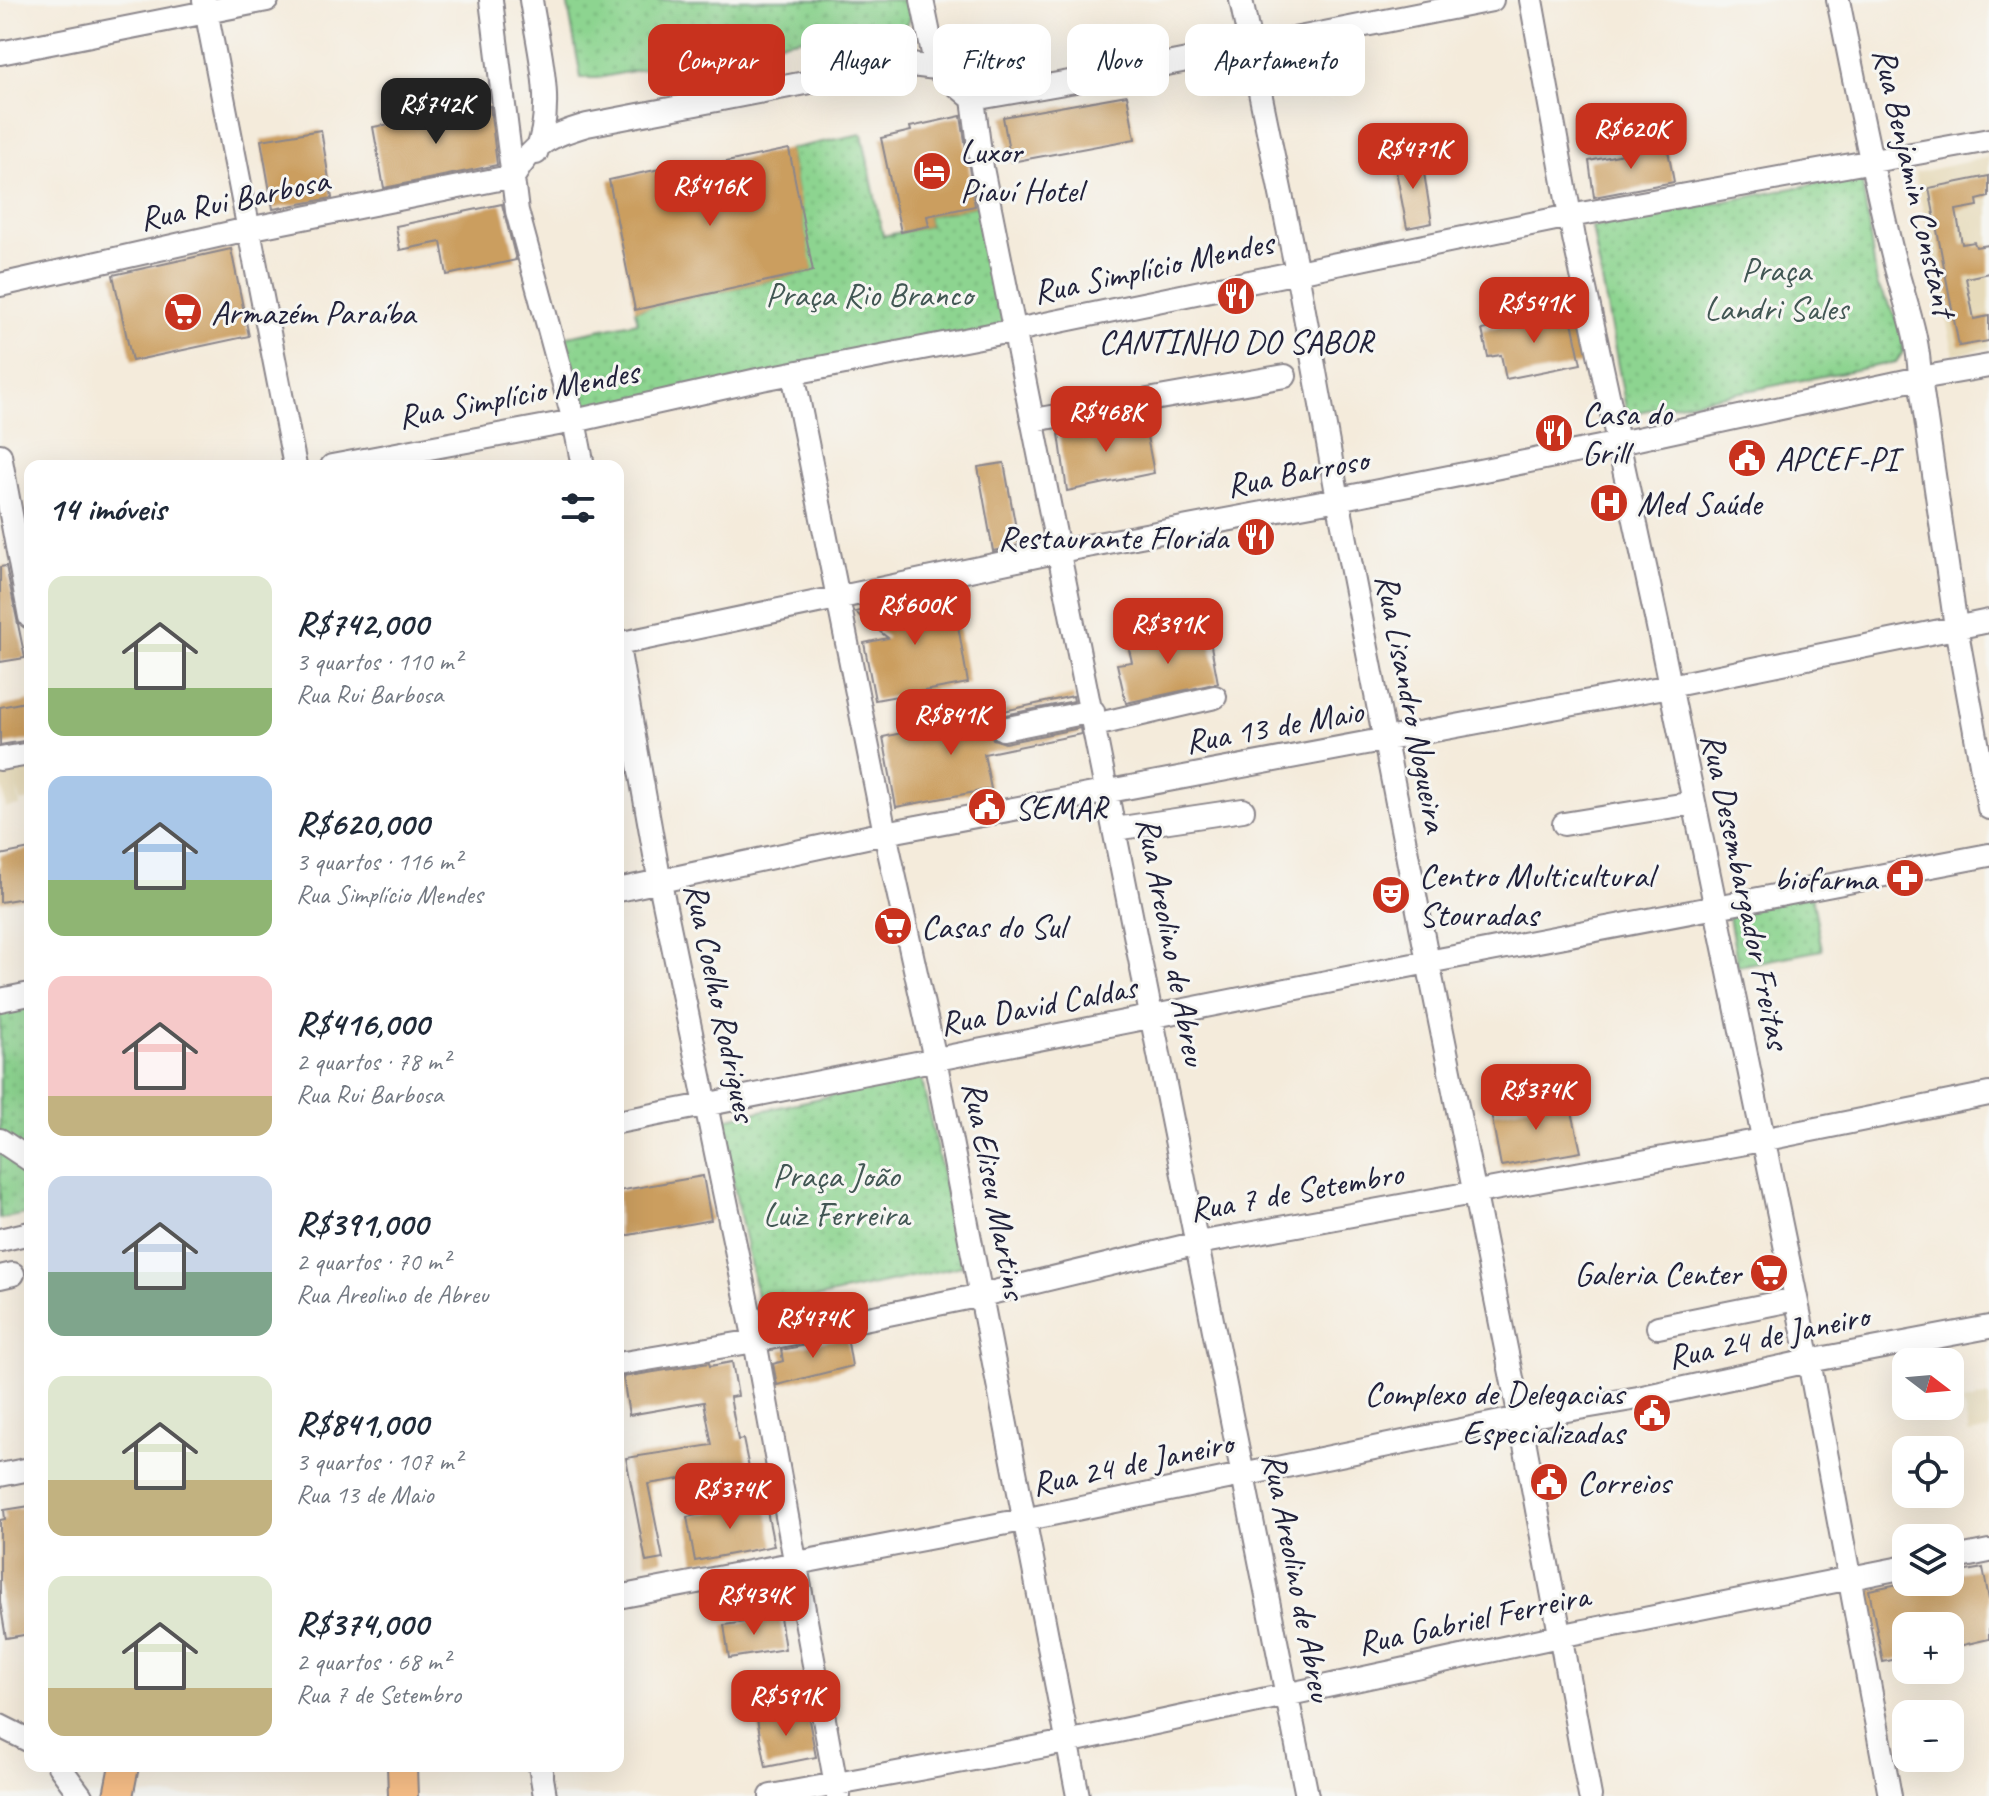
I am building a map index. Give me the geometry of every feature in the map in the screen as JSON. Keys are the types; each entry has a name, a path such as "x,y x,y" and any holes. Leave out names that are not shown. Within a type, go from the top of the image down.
{"main road":[{"path":"118,1796 123,1772"},
{"path":"402,1772 404,1796"}],"street":[{"path":"0,53 206,6 267,0"},
{"path":"491,0 517,211 582,460"},
{"path":"516,199 540,142 545,103 531,0"},
{"path":"922,0 933,53"},
{"name":"Rua Lisandro Nogueira","path":"1241,0 1246,24"},
{"path":"1365,24 1492,0"},
{"name":"Rua Desembargador Freitas","path":"1531,0 1570,216 1809,1361 1890,1796"},
{"name":"Rua Benjamin Constant","path":"1838,0 1871,163 1918,344 1920,378 1956,627 1989,808"},
{"path":"206,6 294,460"},
{"path":"969,96 973,99 1185,60"},
{"path":"514,176 525,157 540,142 587,125 903,64 933,68"},
{"name":"Rua Lisandro Nogueira","path":"1261,96 1428,962 1520,1418 1590,1796"},
{"name":"Rua Areolino de Abreu","path":"973,99 982,168 1307,1796"},
{"name":"Rua Simplício Mendes","path":"364,460 574,421 793,373 1570,216 1989,140"},
{"name":"Rua Rui Barbosa","path":"0,285 248,229 514,176"},
{"name":"Rua Barroso","path":"624,645 1060,551 1338,499 1989,366"},
{"name":"Rua Eliseu Martins","path":"793,373 885,833 935,1059 1078,1796"},
{"path":"1034,420 1285,376"},
{"path":"0,455 24,581"},
{"name":"Rua 13 de Maio","path":"624,889 885,833 1670,686 1989,621"},
{"name":"Rua Coelho Rodrigues","path":"624,680 660,883 755,1341 837,1790"},
{"path":"1003,729 1094,718 1215,697"},
{"path":"0,759 24,755"},
{"path":"1564,824 1693,803"},
{"path":"1115,829 1243,810"},
{"name":"Rua David Caldas","path":"624,1121 1989,855"},
{"path":"0,1000 24,995"},
{"name":"Rua 7 de Setembro","path":"624,1363 755,1341 982,1295 1198,1243 1762,1140 1989,1094"},
{"path":"0,1140 24,1156"},
{"path":"0,1240 24,1234"},
{"path":"1658,1327 1796,1299"},
{"name":"Rua 24 de Janeiro","path":"624,1596 1023,1520 1520,1418 1638,1398 1989,1327"},
{"path":"0,1475 24,1470"},
{"path":"1964,1556 1989,1551"},
{"name":"Rua Gabriel Ferreira","path":"771,1796 837,1790 1559,1636 1892,1569"},
{"path":"0,1726 24,1738"},
{"path":"63,1772 81,1796"},
{"path":"404,1796 409,1772"},
{"path":"541,1772 545,1796"}],"shaded area":[{"path":"1989,157 1989,347 1954,355 1915,173"},
{"path":"24,771 24,801 21,802 17,788 20,806 6,808 1,775"},
{"path":"1989,1396 1989,1430 1969,1434 1964,1402"}],"green space":[{"path":"567,0 911,0 911,15 906,24 801,24 801,39 785,42 785,24 648,24 648,68 581,78"},
{"name":"Praça Rio Branco","path":"862,134 883,236 929,226 927,216 984,204 1009,326 579,416 558,338 638,322 635,310 812,271 789,149"},
{"name":"Praça Landri Sales","path":"1861,175 1877,285 1903,334 1903,352 1896,362 1627,414 1592,227"},
{"path":"1812,895 1822,950 1738,966 1728,912"},
{"path":"24,997 24,1214 0,1219 0,1002"},
{"name":"Praça João Luiz Ferreira","path":"921,1076 962,1266 760,1310 720,1120"}],"building":[{"path":"1127,96 1135,139 1011,162 1003,117"},
{"path":"490,106 497,165 384,188 373,127"},
{"name":"Luxor Piauí Hotel","path":"961,116 975,206 927,216 929,226 901,232 881,138 911,131 910,127"},
{"path":"321,130 332,198 273,209 261,140"},
{"path":"1667,145 1674,182 1594,197 1589,161"},
{"path":"789,149 813,271 635,310 609,180 692,162 693,169"},
{"path":"1421,154 1432,223 1407,228 1394,160"},
{"path":"1989,176 1989,197 1977,200 1978,206 1956,210 1962,244 1974,242 1976,247 1989,245 1989,273 1966,278 1974,319 1989,316 1989,341 1959,346 1929,188"},
{"path":"502,204 516,260 447,275 441,242 400,250 396,226"},
{"name":"Armazém Paraíba","path":"231,249 249,336 132,361 113,275"},
{"path":"1570,312 1581,364 1506,379 1501,355 1488,357 1482,330"},
{"path":"1143,416 1154,473 1067,491 1059,434"},
{"path":"1004,463 1019,545 993,551 978,467"},
{"path":"6,566 24,658 0,662 0,567"},
{"path":"952,591 968,683 875,700 864,643 888,638 855,612"},
{"path":"1208,630 1218,683 1126,703 1117,664 1132,662 1128,645"},
{"path":"1073,696 1074,701 1000,716 990,724 990,732 993,739 1005,743 1080,728 1081,734 984,754 991,789 896,807 883,737"},
{"path":"24,702 24,741 0,745 0,707"},
{"path":"24,850 24,898 0,902 0,855"},
{"path":"1569,1098 1581,1152 1501,1166 1491,1113"},
{"path":"703,1176 711,1220 624,1236 624,1190"},
{"path":"847,1337 852,1366 777,1385 773,1364 783,1361 781,1350"},
{"path":"732,1362 738,1396 730,1397 738,1440 743,1439 749,1468 648,1484 663,1559 646,1562 626,1458 712,1445 704,1402 629,1415 624,1377 709,1363 710,1366"},
{"path":"765,1501 774,1546 695,1561 687,1517"},
{"path":"24,1507 24,1635 6,1638 0,1602 0,1520 5,1519 4,1510"},
{"path":"1983,1568 1989,1599 1989,1639 1964,1645 1964,1612 1892,1612 1892,1660 1883,1662 1869,1590 1892,1585 1892,1596 1964,1596 1964,1571"},
{"path":"780,1617 785,1649 729,1658 724,1625"},
{"path":"807,1710 816,1757 766,1767 757,1719"}],"place":[{"name":"Luxor Piauí Hotel","path":"932,171"},
{"name":"CANTINHO DO SABOR","path":"1236,296"},
{"name":"Armazém Paraíba","path":"183,312"},
{"name":"Casa do Grill","path":"1554,433"},
{"name":"APCEF-PI","path":"1747,458"},
{"name":"Med Saúde","path":"1609,503"},
{"name":"Restaurante Florida","path":"1256,537"},
{"name":"SEMAR","path":"987,807"},
{"name":"biofarma","path":"1905,878"},
{"name":"Centro Multicultural Stouradas","path":"1391,895"},
{"name":"Casas do Sul","path":"893,926"},
{"name":"Galeria Center","path":"1769,1273"},
{"name":"Complexo de Delegacias Especializadas","path":"1652,1413"},
{"name":"Correios","path":"1549,1482"}]}
